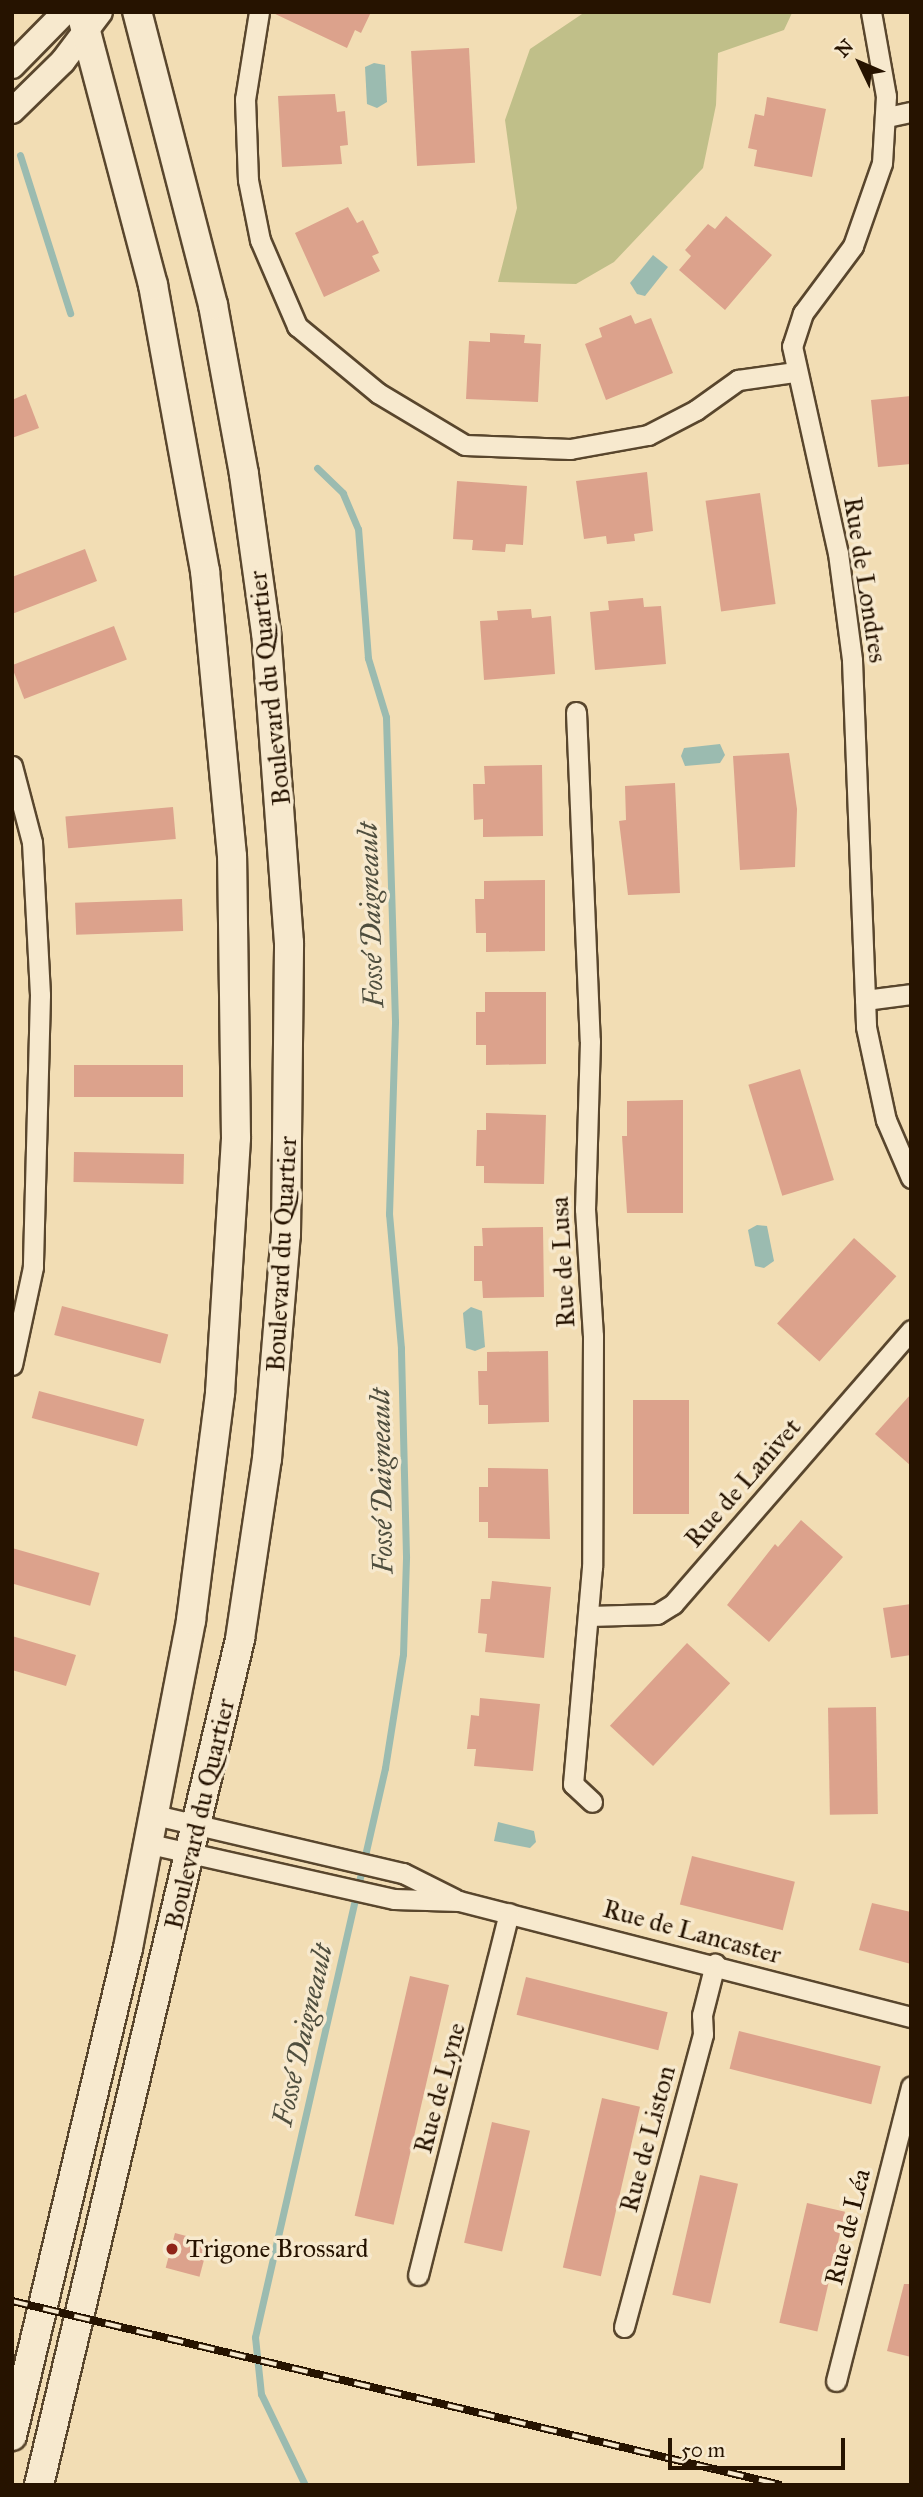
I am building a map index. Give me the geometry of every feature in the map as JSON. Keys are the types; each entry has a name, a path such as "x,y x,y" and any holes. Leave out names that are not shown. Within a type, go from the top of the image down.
{"main road":[{"name":"Boulevard du Quartier","path":"39,2485 198,1824 242,1628 272,1408 289,1146 289,943 273,700 244,474 199,247 137,12"},
{"name":"Boulevard du Quartier","path":"12,2436 150,1844 196,1586 221,1380 235,1151 234,918 222,721 190,477 153,285 89,18"}],"street":[{"path":"12,66 65,12"},
{"path":"259,12 245,112 248,180 260,240 297,326 378,393 465,445 570,449 648,435 696,410 738,380 794,372"},
{"name":"Rue de Londres","path":"871,12 885,79 887,117 882,163 864,222 853,246 795,328 794,372 830,517 852,660 864,1000 886,1120 911,1178"},
{"path":"12,111 89,18"},
{"path":"887,117 911,112"},
{"name":"Rue de Lusa","path":"576,712 590,1029 585,1209 593,1336 589,1616 573,1784 592,1802"},
{"path":"12,766 32,842 40,995 33,1267 12,1365"},
{"path":"864,1000 911,994"},
{"name":"Rue de Lanivet","path":"589,1616 657,1614 673,1604 911,1330"},
{"name":"Rue de Lancaster","path":"155,1815 403,1872 422,1891 715,1964 911,2017"},
{"name":"Rue de Lancaster","path":"150,1844 394,1899 422,1891"},
{"name":"Rue de Lyne","path":"418,2275 509,1913"},
{"name":"Rue de Liston","path":"624,2326 696,2060 715,1964"},
{"name":"Rue de Léa","path":"836,2381 911,2086"}],"shaded area":[{"path":"585,12 792,13 784,30 718,53 716,105 703,168 614,262 576,284 498,282 517,208 505,120 530,49"}],"water":[{"path":"374,63 385,65 387,102 377,108 367,104 365,67"},
{"path":"653,255 668,267 645,296 637,294 630,283"},
{"path":"720,744 725,755 720,763 685,766 681,756 684,748"},
{"path":"757,1225 767,1226 774,1261 764,1268 755,1266 748,1230"},
{"path":"471,1307 482,1311 485,1347 475,1351 466,1348 463,1313"},
{"path":"498,1822 534,1831 536,1842 530,1848 494,1841"}],"building":[{"path":"271,12 371,12 361,33 355,30 347,48"},
{"path":"469,48 475,163 417,166 411,51"},
{"path":"335,94 337,112 345,111 348,145 340,146 342,164 282,167 278,96"},
{"path":"767,97 826,109 812,177 754,166 757,150 748,148 755,114 764,116"},
{"path":"348,207 357,223 363,220 379,253 372,256 380,271 324,297 295,233"},
{"path":"726,216 772,255 725,310 679,270 691,256 685,250 708,224 715,229"},
{"path":"631,315 635,324 651,318 673,373 606,400 585,344 602,337 599,328"},
{"path":"490,333 525,335 524,343 541,344 538,402 466,399 469,341 490,342"},
{"path":"26,394 39,428 12,438 12,400"},
{"path":"911,396 911,464 878,467 871,400"},
{"path":"647,472 653,531 634,534 635,541 607,544 606,536 584,539 576,481"},
{"path":"457,481 527,486 523,545 506,544 505,552 472,550 473,540 453,539"},
{"path":"760,493 776,604 721,612 706,501"},
{"path":"85,549 97,581 12,614 12,577"},
{"path":"643,598 644,607 661,606 666,664 595,670 590,612 609,610 608,601"},
{"path":"531,609 532,618 551,616 555,674 484,680 480,621 498,620 497,611"},
{"path":"114,626 127,660 24,699 12,665"},
{"path":"789,753 797,809 795,867 740,870 733,756"},
{"path":"542,765 543,836 483,837 483,819 474,820 473,784 485,784 484,766"},
{"path":"675,783 680,893 628,895 619,821 626,820 625,786"},
{"path":"173,807 176,839 68,848 65,816"},
{"path":"545,880 545,951 486,952 486,933 476,933 475,899 484,899 484,881"},
{"path":"182,899 183,931 76,935 75,903"},
{"path":"485,992 546,992 546,1064 486,1065 486,1045 476,1045 476,1012 485,1012"},
{"path":"74,1065 183,1065 183,1097 74,1097"},
{"path":"800,1069 834,1180 782,1196 748,1085"},
{"path":"683,1100 683,1213 627,1213 622,1136 627,1136 627,1101"},
{"path":"486,1113 546,1115 544,1184 484,1183 484,1166 476,1166 477,1130 486,1130"},
{"path":"74,1152 184,1154 183,1184 73,1182"},
{"path":"543,1227 544,1297 483,1298 482,1281 474,1281 474,1246 483,1246 482,1228"},
{"path":"854,1238 896,1276 819,1362 777,1323"},
{"path":"62,1306 168,1334 160,1363 54,1335"},
{"path":"548,1351 549,1422 488,1424 488,1405 479,1405 478,1371 487,1371 487,1352"},
{"path":"39,1391 144,1419 137,1446 32,1418"},
{"path":"911,1394 911,1466 875,1434"},
{"path":"633,1400 689,1400 689,1514 633,1514"},
{"path":"488,1468 548,1469 550,1539 488,1538 488,1522 479,1522 479,1487 488,1487"},
{"path":"801,1520 843,1557 769,1642 727,1605 775,1544 778,1547"},
{"path":"12,1548 99,1573 90,1606 12,1583"},
{"path":"492,1581 551,1587 544,1658 485,1652 487,1634 478,1633 481,1599 490,1599"},
{"path":"911,1604 911,1655 891,1658 883,1608"},
{"path":"12,1636 76,1655 66,1686 12,1670"},
{"path":"687,1643 730,1683 653,1766 610,1726"},
{"path":"480,1698 540,1704 533,1771 474,1766 476,1749 467,1749 471,1715 479,1716"},
{"path":"876,1707 878,1814 830,1815 828,1708"},
{"path":"692,1856 795,1882 783,1930 680,1905"},
{"path":"872,1903 911,1912 911,1964 859,1950"},
{"path":"410,1976 449,1985 394,2225 355,2216"},
{"path":"526,1977 668,2012 658,2050 517,2015"},
{"path":"739,2031 881,2066 871,2104 730,2069"},
{"path":"602,2098 640,2107 601,2276 563,2268"},
{"path":"492,2122 530,2131 502,2252 464,2243"},
{"path":"700,2175 738,2184 710,2304 672,2295"},
{"path":"807,2203 845,2212 817,2332 779,2323"},
{"path":"175,2233 209,2242 199,2277 166,2268"},
{"path":"904,2284 911,2284 911,2357 887,2351"}],"waterway":[{"name":"Fossé Daigneault","path":"20,155 70,313"},
{"name":"Fossé Daigneault","path":"305,2485 261,2394 255,2337 385,1768 403,1654 406,1556 401,1348 389,1214 395,1021 386,717 368,658 358,529 343,493 317,468"}],"railway":[{"path":"12,2301 781,2485"}],"place":[{"name":"Trigone Brossard","path":"172,2249"}]}
